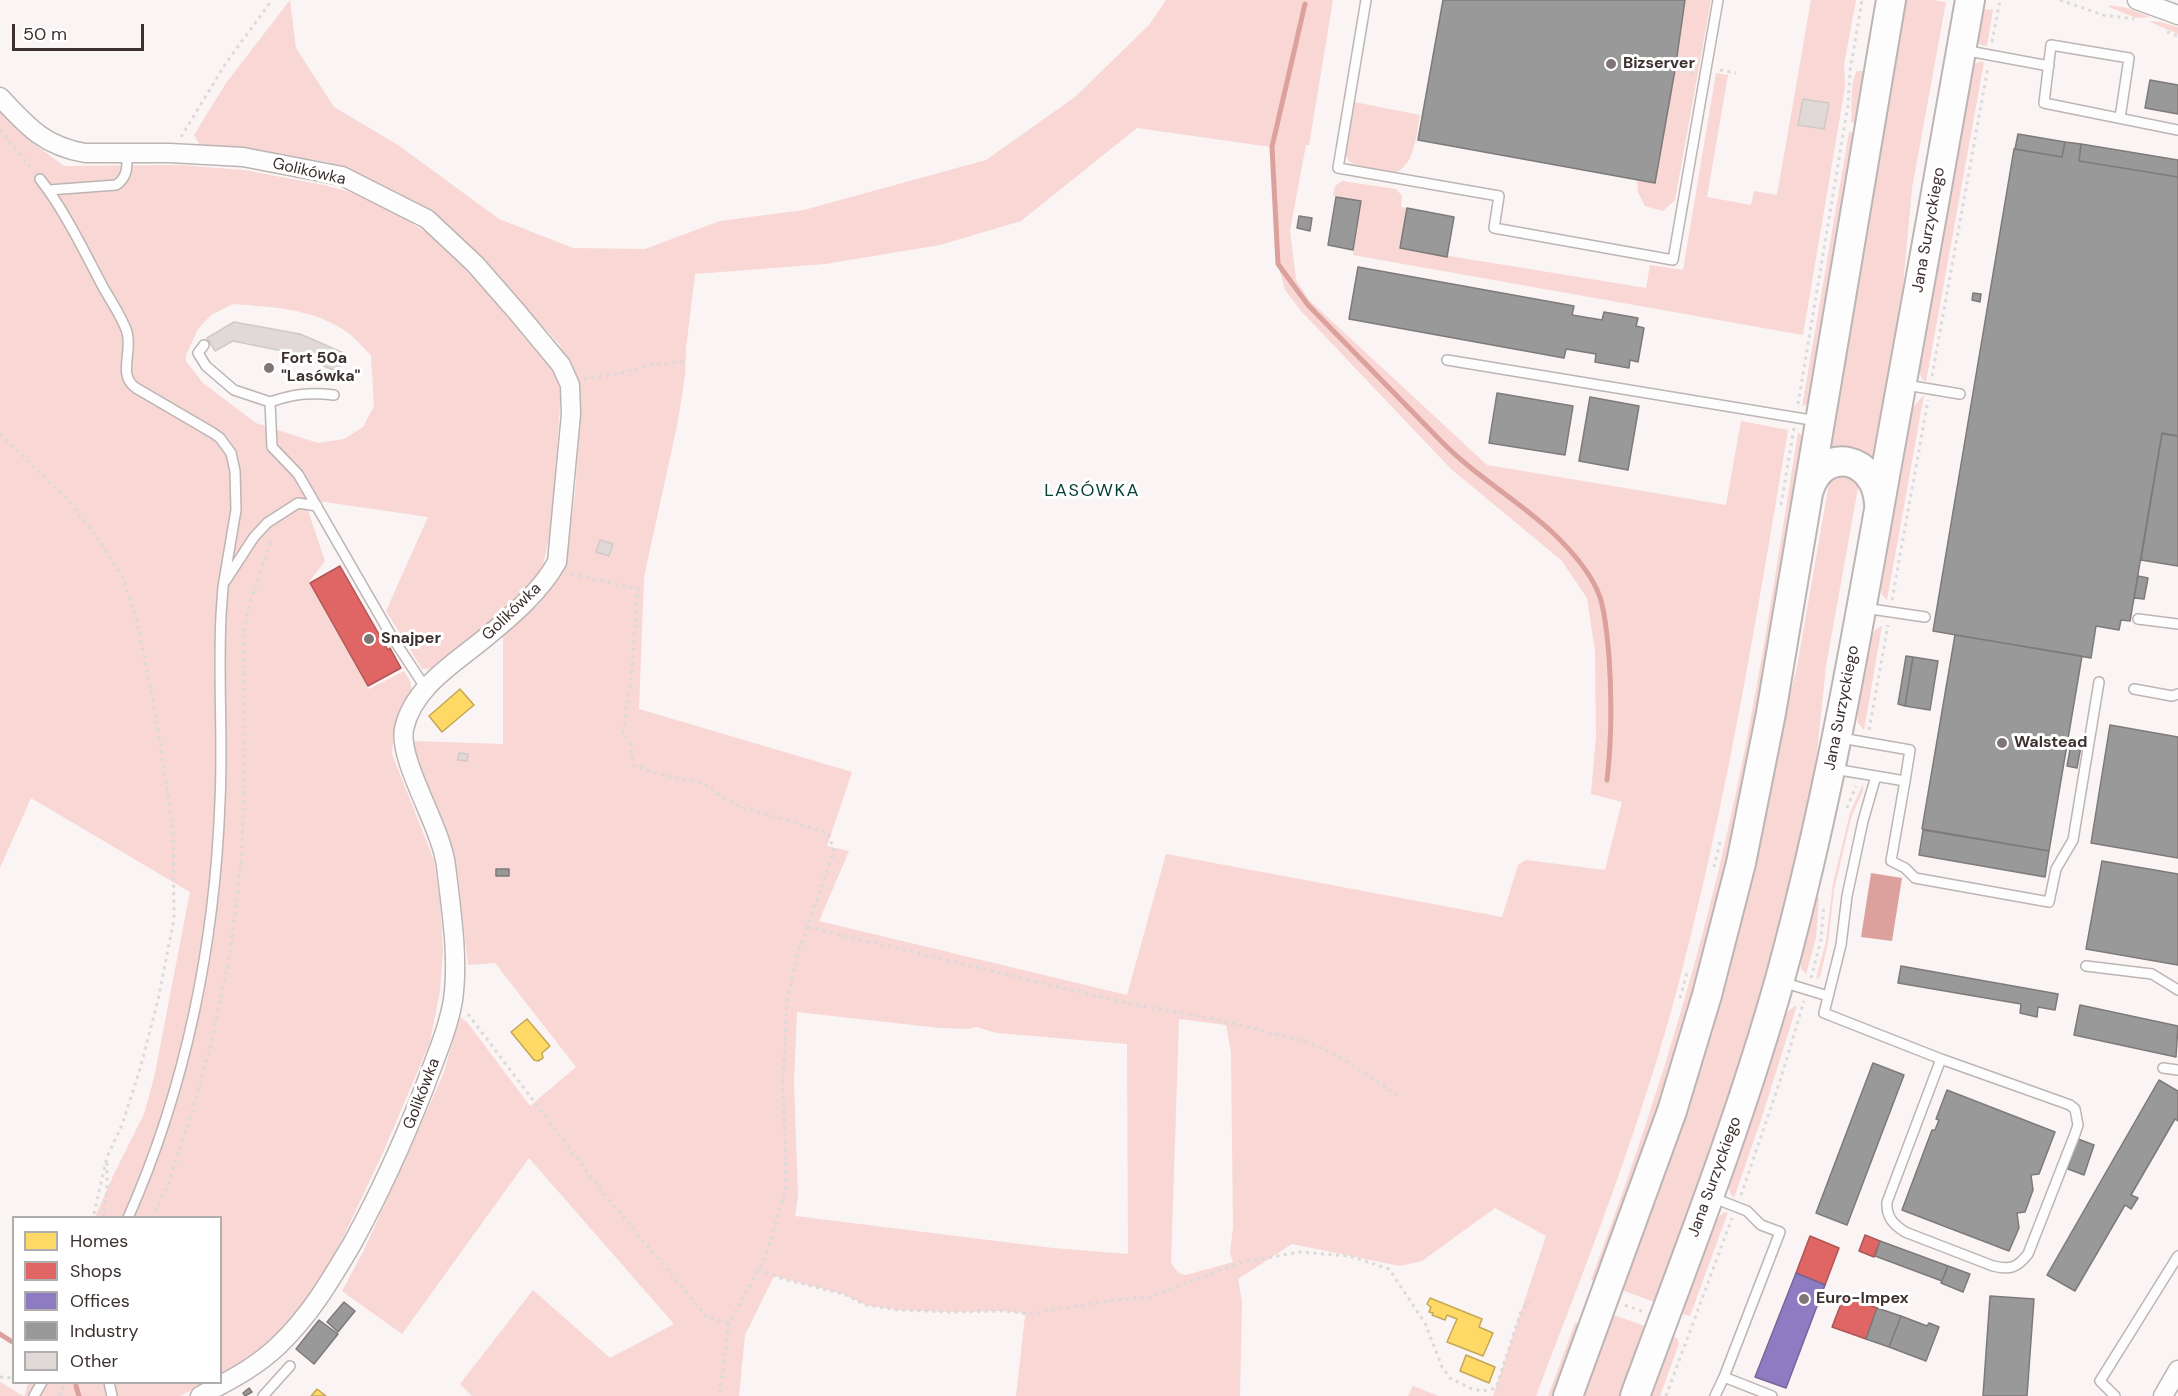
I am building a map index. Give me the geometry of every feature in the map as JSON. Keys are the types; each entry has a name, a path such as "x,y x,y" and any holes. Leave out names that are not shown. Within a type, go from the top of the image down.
{"main road":[{"path":"1568,1396 1659,1150 1681,1083 1715,966 1760,773 1808,494 1809,414 1891,0"},
{"name":"Jana Surzyckiego","path":"1635,1396 1743,1099 1779,982 1804,886 1837,737 1970,0"},
{"path":"1808,494 1814,478 1821,470 1839,462 1853,464 1866,470 1875,482 1878,495 1878,515"}],"street":[{"path":"2137,0 2178,15"},
{"name":"Golikówka","path":"0,97 29,128 59,147 85,153 170,153 243,157 342,176 427,219 475,264 517,312 561,365 570,385 571,414 557,562 552,572 521,605 488,636 425,687 407,720 404,742 407,756 446,862 454,955 453,1000 446,1031 405,1138 369,1212 323,1294 268,1355 212,1394"},
{"path":"2163,1396 2178,1370"}],"lane":[{"path":"1366,0 1338,168 1499,196 1494,228 1673,260 1718,0"},
{"path":"2120,118 2128,58 2051,45 2044,103 2178,130"},
{"path":"1961,50 2049,66"},
{"path":"49,190 116,185 126,173 127,154"},
{"path":"40,179 49,190 89,259 127,332 129,348 126,374 129,382 220,438 231,453 235,471 236,510 224,583 219,641 220,801 209,928 180,1069 158,1138 129,1216"},
{"path":"204,345 198,353 204,364 231,388 270,402 310,392 334,395"},
{"path":"1447,360 1743,409 1777,414 1809,414"},
{"path":"1901,384 1960,394"},
{"path":"270,402 272,447 298,474 392,637 425,687"},
{"path":"224,583 254,537 267,523 298,503 317,506"},
{"path":"1861,607 1925,617"},
{"path":"2138,619 2178,624"},
{"path":"1837,737 1910,750 1892,861 1905,867 1915,878 2049,902 2056,869 2073,840 2099,682"},
{"path":"2134,689 2172,696 2178,694"},
{"path":"1831,769 1905,782"},
{"path":"1876,777 1863,821 1847,896 1841,945 1824,1013 2075,1109 2078,1125 2066,1156 2028,1254 2013,1269 1993,1266 1905,1232 1895,1226 1889,1218 1887,1202 1941,1059"},
{"path":"2086,966 2152,974 2178,990"},
{"path":"1779,982 1828,996"},
{"path":"2163,1068 2178,1070"},
{"path":"1709,1196 1747,1211 1761,1225 1780,1232 1715,1396"},
{"path":"2115,1396 2100,1381 2178,1256"},
{"path":"263,1396 290,1366"},
{"path":"1724,1377 1772,1396"}],"path":[{"path":"170,153 226,63 272,0"},
{"path":"1809,414 1848,105 1850,71 1862,0"},
{"path":"1992,47 2000,0"},
{"path":"2060,0 2103,15 2138,20"},
{"path":"1931,382 1989,63"},
{"path":"1675,70 1736,73"},
{"path":"0,130 40,179"},
{"path":"570,385 590,377 622,373 653,364 685,362"},
{"path":"1892,603 1929,397"},
{"path":"1780,509 1793,431"},
{"path":"0,434 68,499 99,540 122,576 137,621 156,716 172,818 174,919 158,1000 140,1069 122,1125 106,1157 93,1216"},
{"path":"557,562 567,573 638,589 631,680 623,732 631,745 633,765 656,773 705,784 720,796 741,807 828,833 834,851 796,959 787,1001 783,1081 786,1187 766,1256 729,1324 719,1396"},
{"path":"1868,732 1888,626"},
{"path":"1845,813 1857,784"},
{"path":"1714,869 1721,838"},
{"path":"1811,978 1821,940 1825,896"},
{"path":"808,927 1126,1003 1215,1019 1319,1047 1340,1056 1401,1098"},
{"path":"1679,1003 1688,969"},
{"path":"453,1000 468,1014 604,1194 706,1317 729,1324"},
{"path":"1739,1200 1803,1005"},
{"path":"103,1216 107,1190 106,1157"},
{"path":"1666,1396 1734,1213"},
{"path":"759,1269 783,1279 843,1294 866,1305 898,1310 1003,1311 1030,1314 1114,1300 1149,1297 1239,1263 1299,1252 1350,1256 1389,1269 1425,1323 1442,1367 1450,1378 1472,1389 1483,1391 1496,1388 1521,1311 1530,1301"},
{"path":"1623,1305 1649,1314"}],"shaded area":[{"path":"290,0 296,48 334,107 398,145 499,219 573,248 645,249 720,221 804,210 986,160 1075,97 1149,25 1166,0 1333,0 1309,145 1306,145 1290,230 1296,280 1309,300 1487,465 1726,505 1741,421 1788,430 1753,638 1726,776 1679,982 1631,1139 1536,1396 1493,1396 1546,1236 1495,1208 1422,1261 1400,1266 1292,1244 1238,1279 1242,1301 1240,1396 1016,1396 1025,1316 1023,1313 898,1310 866,1305 843,1294 774,1276 745,1335 739,1396 472,1396 460,1384 533,1290 610,1358 674,1324 529,1158 402,1334 342,1291 364,1250 443,1075 460,1017 467,1022 530,1106 576,1067 495,963 468,965 454,853 411,741 503,744 503,636 536,607 564,570 575,493 579,438 576,392 570,367 559,344 469,247 432,213 327,162 199,144 194,135 226,83","holes":["1137,128 1271,147 1278,264 1285,290 1301,311 1451,469 1561,560 1587,598 1595,651 1596,736 1591,794 1622,802 1605,870 1526,860 1518,865 1502,917 1166,854 1127,995 819,921 849,851 827,846 852,772 639,709 644,577 678,421 695,274 825,264 940,245 1021,221","797,1012 940,1028 976,1027 997,1033 1127,1044 1128,1254 1053,1248 795,1216 798,1196 794,1080","1179,1019 1226,1025 1231,1052 1233,1227 1230,1253 1233,1262 1186,1275 1178,1272 1171,1262"]},
{"path":"1685,0 1711,0 1675,200 1663,211 1645,206 1638,192 1637,180 1655,183"},
{"path":"1811,0 1856,0 1844,65 1845,87 1803,335 1353,255 1361,201 1333,196 1335,186 1342,181 1396,189 1402,196 1401,207 1407,208 1400,248 1646,288 1650,265 1683,270 1716,73 1728,75 1707,197 1751,205 1754,191 1777,195"},
{"path":"1901,0 1946,2 1912,188 1902,297 1873,461 1826,453"},
{"path":"2109,5 2127,8 2150,17 2136,18 2109,7"},
{"path":"1983,9 1993,10 1987,46 1977,41"},
{"path":"2148,21 2178,27 2178,34"},
{"path":"1984,62 1926,382 1922,379 1918,369 1973,64"},
{"path":"1857,71 1865,71 1861,119 1855,123 1851,122 1852,96"},
{"path":"1354,102 1420,115 1413,150 1404,166 1398,171 1388,173 1361,167 1354,165 1347,158 1346,139"},
{"path":"0,109 29,140 64,166 179,165 244,170 324,185 350,192 400,216 430,235 479,283 555,374 561,393 551,528 543,565 524,595 436,668 422,669 386,611 428,517 304,499 325,561 309,582 369,689 404,671 411,684 411,694 396,726 392,754 434,860 443,950 440,991 430,1042 385,1148 342,1240 316,1287 268,1343 246,1361 222,1374 222,1216 95,1216 144,1114 154,1078 190,892 31,798 0,868","holes":["233,304 304,313 331,323 348,332 371,355 374,406 363,427 344,439 318,443 256,423 203,383 186,361 186,355 198,329 211,315"]},
{"path":"1849,132 1853,132 1858,138 1812,401 1802,407"},
{"path":"1924,395 1887,600 1882,595 1880,582 1911,409"},
{"path":"1798,432 1803,437 1759,726 1706,964 1600,1283 1591,1280 1665,1065 1711,902 1724,847 1756,692"},
{"path":"1844,471 1859,485 1826,666 1814,781 1778,932 1735,1077 1654,1302 1619,1289 1772,763 1797,667 1830,479"},
{"path":"1882,626 1864,730 1858,723 1857,710 1869,641 1875,630"},
{"path":"1863,784 1863,790 1851,818 1834,890 1828,943 1820,977 1816,979 1826,941 1833,883 1850,813"},
{"path":"1871,873 1902,878 1892,941 1861,937"},
{"path":"1816,897 1819,898 1816,938 1806,974 1801,968 1800,958"},
{"path":"1797,1005 1734,1198 1730,1193 1728,1183 1783,1019 1789,1010"},
{"path":"1728,1212 1690,1316 1680,1313 1715,1220"},
{"path":"1610,1314 1645,1326 1619,1396 1579,1396"},
{"path":"1575,1323 1579,1324 1559,1396 1548,1396"},
{"path":"1672,1336 1677,1338 1679,1344 1660,1396 1650,1396"},
{"path":"0,1382 23,1396 0,1396"},
{"path":"28,1384 204,1384 180,1396 25,1396"},
{"path":"1413,1386 1439,1396 1408,1396"}],"building: Homes":[{"path":"460,689 474,705 442,732 429,716"},
{"path":"527,1019 550,1046 542,1053 543,1058 538,1061 534,1060 511,1032"},
{"path":"1430,1298 1482,1319 1479,1327 1493,1333 1483,1356 1447,1342 1457,1319 1447,1315 1445,1320 1432,1315 1433,1313 1429,1312 1431,1307 1427,1304"},
{"path":"1466,1355 1495,1367 1489,1383 1460,1371"},
{"path":"317,1389 326,1396 311,1396"}],"building: Shops":[{"path":"340,566 388,650 390,648 401,668 368,686 310,583"},
{"path":"1865,1235 1880,1241 1874,1257 1859,1251"},
{"path":"1810,1236 1839,1248 1825,1285 1796,1273"},
{"path":"1844,1296 1877,1308 1866,1339 1832,1327"}],"building: Offices":[{"path":"1796,1273 1825,1285 1786,1388 1755,1377"}],"building: Industry":[{"path":"1443,0 1685,0 1655,183 1418,140"},
{"path":"2150,80 2178,85 2178,114 2145,108"},
{"path":"2018,134 2065,142 2062,157 2015,149"},
{"path":"2065,142 2081,144 2079,161 2178,177 2178,436 2162,433 2130,621 2121,620 2119,630 2096,626 2091,658 1933,631 2014,149 2062,157"},
{"path":"2081,144 2178,160 2178,177 2079,161"},
{"path":"1336,197 1361,201 1353,250 1328,245"},
{"path":"1407,208 1454,217 1447,257 1400,248"},
{"path":"1299,216 1312,218 1310,231 1297,228"},
{"path":"1358,267 1574,306 1572,315 1602,320 1604,312 1638,318 1636,326 1644,328 1638,362 1630,360 1629,368 1595,362 1596,354 1566,349 1564,358 1349,319"},
{"path":"1973,293 1981,294 1980,302 1972,300"},
{"path":"1497,393 1573,406 1565,455 1489,443"},
{"path":"1590,397 1639,406 1628,470 1579,461"},
{"path":"2162,434 2178,436 2178,566 2141,560"},
{"path":"2138,576 2148,578 2144,599 2134,598"},
{"name":"Walstead","path":"1955,635 2082,656 2049,851 1922,829"},
{"path":"1906,656 1913,657 1905,706 1898,704"},
{"path":"1913,657 1938,661 1930,710 1905,706"},
{"path":"2110,725 2178,737 2178,858 2091,843"},
{"path":"2072,739 2082,741 2077,768 2067,766"},
{"path":"1923,830 2049,851 2045,877 1919,855"},
{"path":"2102,861 2178,874 2178,965 2086,949"},
{"path":"496,869 509,869 509,876 496,876"},
{"path":"1901,966 2058,994 2055,1010 2038,1007 2037,1017 2020,1013 2021,1004 1898,983"},
{"path":"2080,1005 2178,1026 2176,1057 2074,1035"},
{"path":"1873,1063 1904,1075 1847,1225 1816,1213"},
{"path":"2159,1080 2178,1091 2178,1121 2175,1119 2131,1195 2138,1198 2131,1209 2125,1205 2075,1291 2047,1275"},
{"path":"1947,1090 2055,1132 2039,1174 2031,1175 2033,1190 2025,1212 2017,1213 2019,1228 2009,1251 1902,1210 1932,1130 1935,1130 1939,1120 1936,1119"},
{"path":"2078,1139 2094,1145 2084,1175 2068,1169"},
{"path":"1880,1241 1948,1266 1942,1281 1875,1256"},
{"path":"1948,1266 1970,1274 1963,1292 1941,1283"},
{"path":"1990,1296 2034,1299 2027,1396 1983,1396"},
{"path":"344,1302 355,1311 338,1332 327,1322"},
{"path":"1877,1308 1901,1316 1889,1347 1866,1339"},
{"path":"1901,1316 1927,1326 1929,1323 1939,1327 1926,1361 1889,1347"},
{"path":"319,1320 338,1334 314,1364 296,1349"},
{"path":"249,1388 252,1392 245,1396 243,1393"}],"building: Other":[{"path":"1803,99 1829,103 1824,129 1798,125"},
{"path":"234,322 300,334 346,354 338,372 300,356 298,361 292,363 286,359 287,352 233,341 215,351 207,338"},
{"path":"600,540 613,544 609,556 596,552"},
{"path":"459,753 468,754 467,761 458,760"}],"waterway":[{"path":"1305,4 1272,147 1278,264 1308,305 1441,441 1467,465 1551,531 1586,570 1600,597 1606,626 1611,688 1607,780"},
{"path":"0,1334 12,1342"},
{"path":"76,1386 79,1396"}],"place":[{"name":"Bizserver","path":"1611,64"},
{"name":"Fort 50a \"Lasówka\"","path":"269,368"},
{"name":"Snajper","path":"369,639"},
{"name":"Walstead","path":"2002,743"},
{"name":"Euro-Impex","path":"1804,1299"}],"district":[{"name":"LASÓWKA","path":"1092,491"}]}
